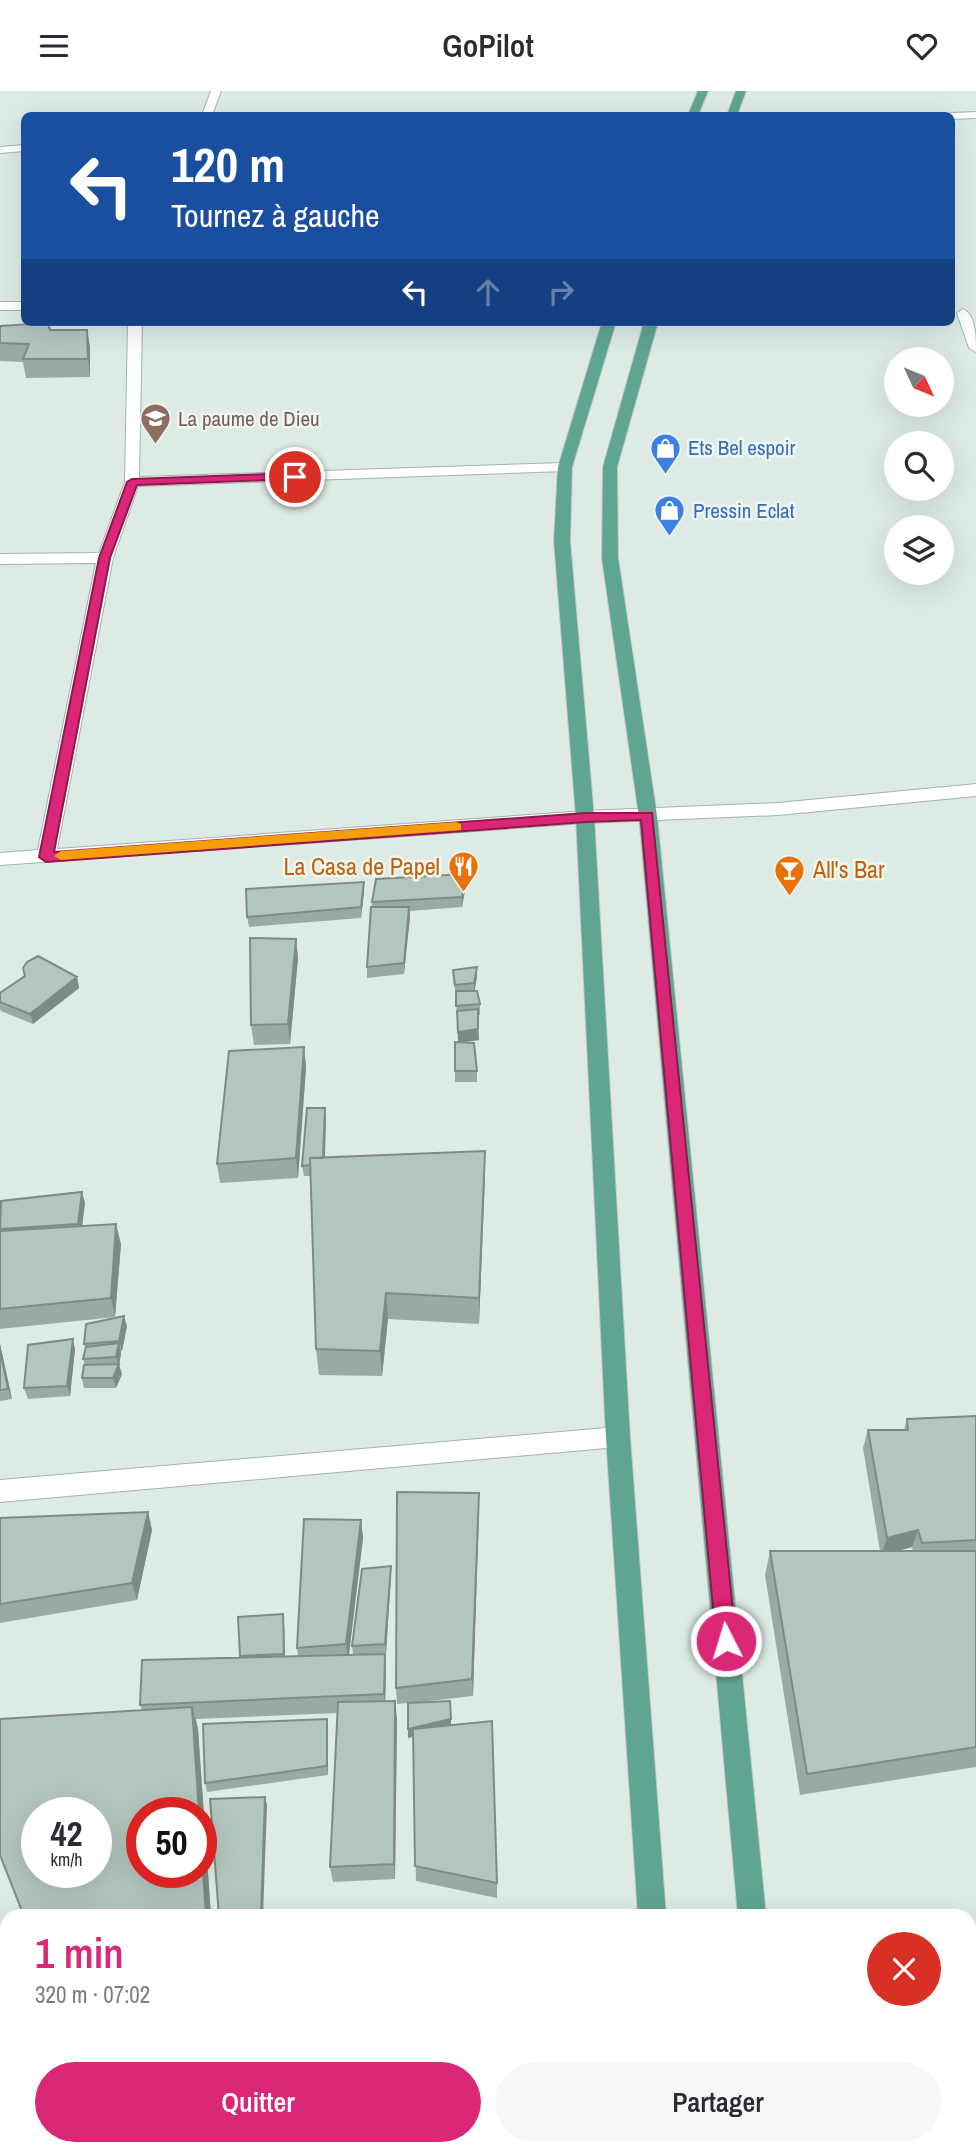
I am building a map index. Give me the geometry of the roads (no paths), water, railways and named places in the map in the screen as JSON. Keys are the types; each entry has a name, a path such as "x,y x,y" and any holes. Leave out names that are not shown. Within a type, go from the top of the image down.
{"main road":[{"path":"694,112 703,91"},
{"path":"733,112 741,91"},
{"path":"608,326 565,467 562,541 586,817 618,1437 652,1909"},
{"path":"650,326 610,467 610,558 648,816 751,1909"}],"street":[{"path":"208,112 216,91"},
{"path":"957,116 976,118"},
{"path":"0,150 21,148"},
{"path":"0,306 21,306"},
{"path":"964,313 976,348"},
{"path":"46,857 105,558 132,482 135,326"},
{"path":"132,482 565,467"},
{"path":"0,559 105,558"},
{"path":"0,859 586,817 778,809 976,790"},
{"path":"0,1491 618,1437"}],"place":[{"name":"La paume de Dieu","path":"155,446"},
{"name":"Ets Bel espoir","path":"665,475"},
{"name":"Pressin Eclat","path":"670,538"},
{"name":"La Casa de Papel","path":"463,894"},
{"name":"All's Bar","path":"790,897"}]}
